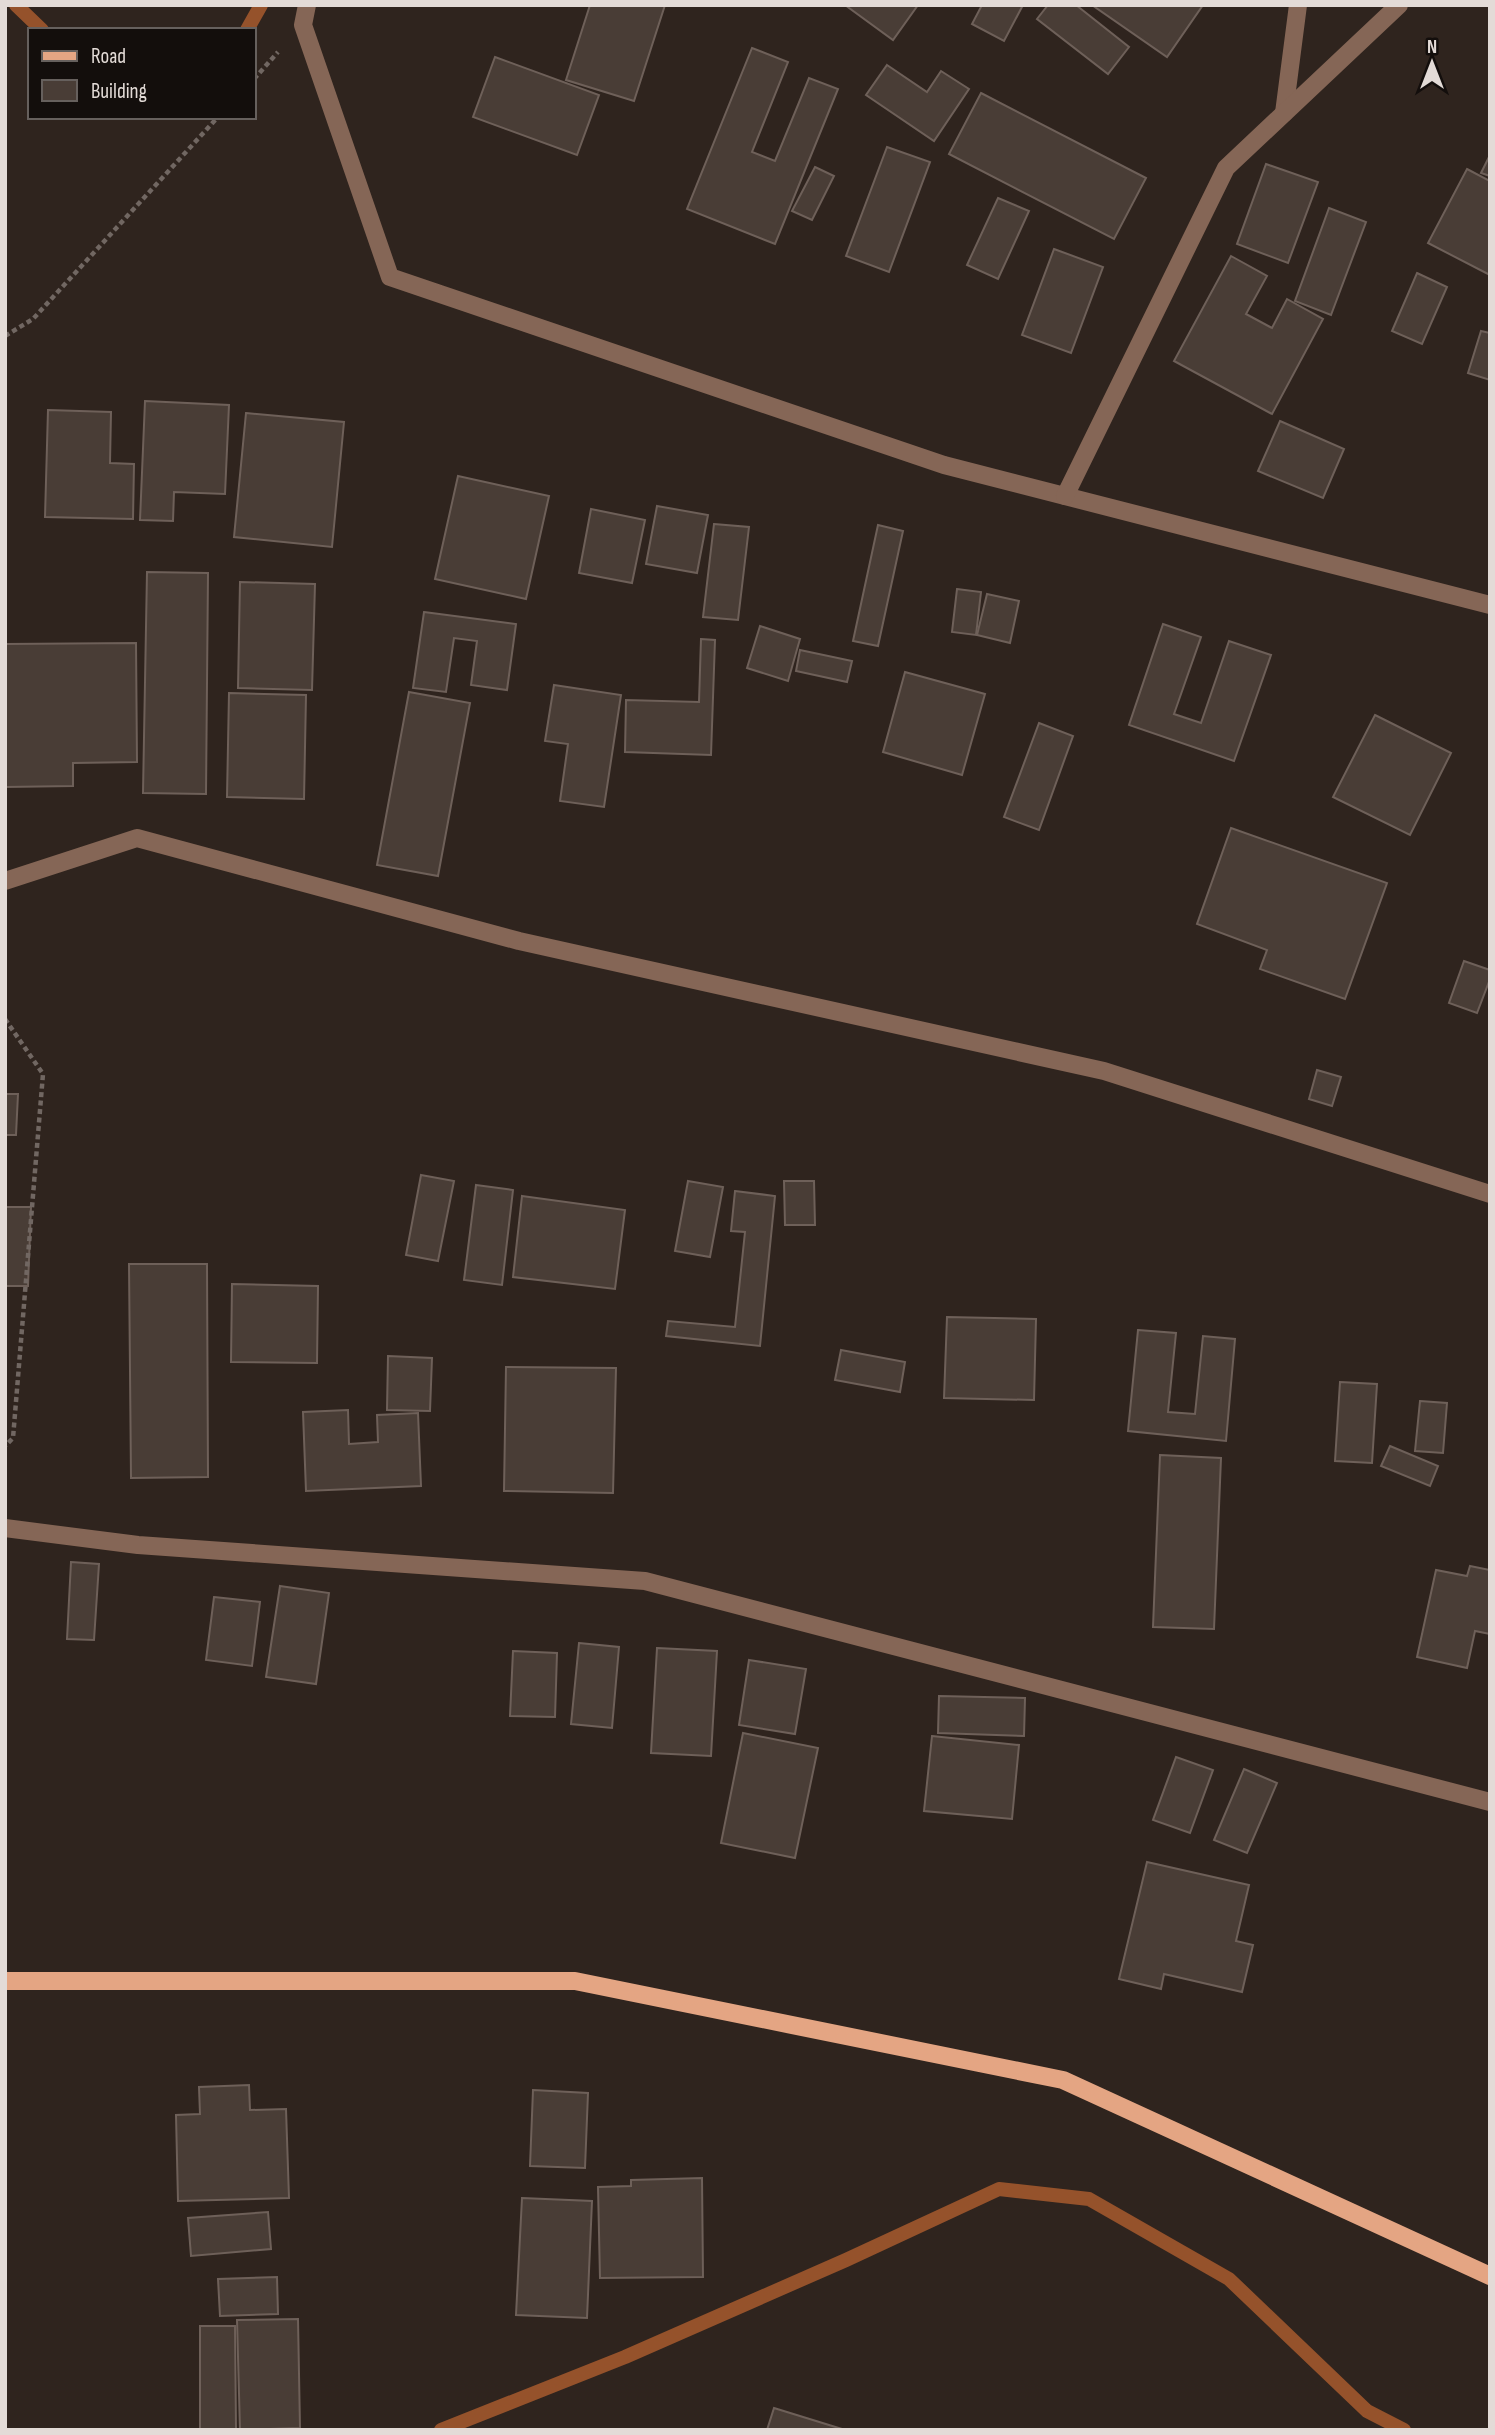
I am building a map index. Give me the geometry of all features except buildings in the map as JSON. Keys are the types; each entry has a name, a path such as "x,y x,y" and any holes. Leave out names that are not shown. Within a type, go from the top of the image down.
{"main road":[{"path":"5,1981 589,1983 1063,2080 1490,2276"}],"street":[{"path":"307,5 303,25 390,277 944,465 1490,605"},
{"path":"1284,113 1298,5"},
{"path":"1065,496 1226,167 1399,5"},
{"path":"5,881 136,838 519,941 1104,1071 1490,1194"},
{"path":"5,1528 138,1545 645,1581 1490,1802"}],"path":[{"path":"5,336 33,319 216,119"},
{"path":"5,1019 43,1074 13,1438 5,1446"}],"waterway":[{"path":"16,5 40,28"},
{"path":"248,28 261,5"},
{"path":"441,2430 625,2357 999,2189 1089,2199 1229,2279 1367,2411 1404,2430"}]}
